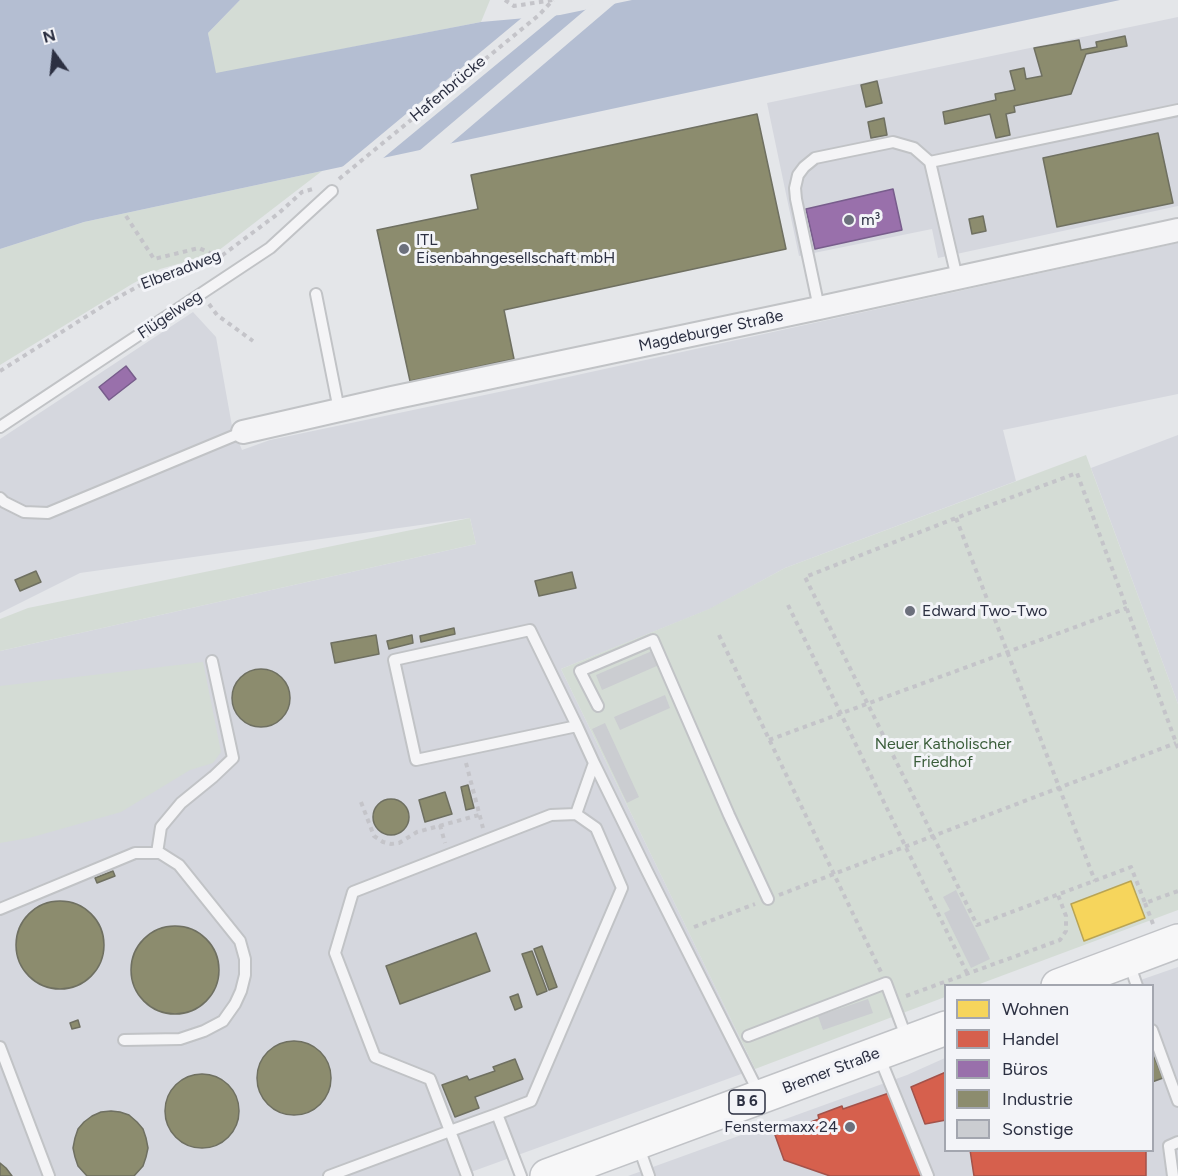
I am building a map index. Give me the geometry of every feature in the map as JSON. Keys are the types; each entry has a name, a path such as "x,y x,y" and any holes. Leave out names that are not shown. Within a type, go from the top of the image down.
{"main road":[{"path":"1069,984 1132,973 1166,933"},
{"name":"Bremer Straße","path":"562,1173 637,1142 944,1028"}],"street":[{"name":"Magdeburger Straße","path":"243,432 1178,230"}],"lane":[{"path":"930,162 1178,110"},
{"path":"819,308 795,188 798,176 804,167 815,158 893,142 914,148 930,162 957,278"},
{"name":"Flügelweg","path":"0,427 270,248 331,187"},
{"path":"316,294 339,410"},
{"path":"0,498 24,512 48,513 243,432"},
{"path":"577,726 416,760 394,660 530,630 577,726 646,871 761,1097"},
{"path":"598,706 580,671 653,640 729,816 768,899"},
{"path":"156,853 161,827 181,803 233,758 212,661"},
{"path":"576,814 594,763"},
{"path":"329,1176 450,1131 497,1114 531,1101 621,888 596,828 576,814 551,815 353,892 335,953 375,1057 430,1079 450,1131 467,1176"},
{"path":"0,909 135,853 160,853 179,865 240,941 245,959 242,991 236,1004 222,1021 204,1031 180,1039 124,1040"},
{"path":"748,1036 886,983 909,1042"},
{"path":"1154,1035 1178,1101"},
{"path":"0,1047 49,1176"},
{"path":"878,1053 928,1176"},
{"path":"497,1114 521,1176"},
{"path":"637,1142 649,1176"},
{"path":"1173,1176 1169,1146 1178,1142"}],"path":[{"path":"505,0 514,6 553,0"},
{"name":"Hafenbrücke","path":"331,187 539,15 553,0"},
{"name":"Elberadweg","path":"0,371 106,304 155,277 220,257 279,213 302,192 321,186"},
{"path":"126,216 154,259 199,248 220,257"},
{"path":"201,294 217,315 253,340"},
{"path":"1166,933 1144,903 1131,867 976,925 805,577 1077,473 1178,748"},
{"path":"956,518 1095,881"},
{"path":"788,606 968,973"},
{"path":"769,740 1127,609"},
{"path":"719,635 886,983"},
{"path":"694,927 1176,743"},
{"path":"463,750 487,841"},
{"path":"361,802 374,836 391,844 399,843 417,832 479,815"},
{"path":"1144,903 1178,891"},
{"path":"893,1000 1060,940 1066,931 1066,916 1058,895"}],"shaded area":[{"path":"1178,17 1178,206 938,258 932,229 799,256 767,103"},
{"path":"1178,243 1178,394 1003,430 1016,481 785,568 710,609 561,669 755,1069 460,1176 0,1176 0,651 476,544 470,518 80,573 0,613 0,439 193,312 216,337 232,426 242,450 270,440"},
{"path":"1178,435 1178,704 1091,468"},
{"path":"1178,967 1178,1176 628,1176 907,1075 944,1058 944,1152 1154,1152 1154,984 1129,984"}],"green space":[{"path":"240,0 490,0 481,22 215,74 208,33"},
{"path":"322,171 214,254 160,269 0,365 0,249 84,222"},
{"name":"Neuer Katholischer Friedhof","path":"1086,455 1178,704 1178,910 980,984 944,984 944,997 755,1069 561,669 709,609 785,568"},
{"path":"470,518 476,544 0,651 0,619 28,608"},
{"path":"203,662 221,752 213,763 190,770 121,812 29,838 0,843 0,686"}],"water":[{"path":"0,0 240,0 208,33 216,73 481,22 560,15 632,0 1120,0 84,222 0,249"}],"pier":[{"path":"619,0 449,145 419,151 591,5"},
{"path":"560,12 382,159 341,168 524,16"}],"building: Wohnen":[{"path":"1131,881 1145,918 1084,941 1071,904"}],"building: Handel":[{"path":"944,1073 944,1120 925,1124 911,1087"},
{"name":"Fenstermaxx 24","path":"889,1093 922,1176 830,1176 784,1160 775,1135 819,1119 818,1115 842,1106 843,1109"},
{"path":"970,1152 1146,1152 1146,1176 974,1176"}],"building: Büros":[{"path":"893,189 902,230 815,249 806,209"},
{"path":"126,366 136,379 109,400 99,387"}],"building: Industrie":[{"path":"1125,36 1127,46 1086,54 1071,94 1014,106 1015,112 1006,114 1010,135 996,138 990,114 945,124 943,112 996,100 995,94 1015,90 1010,71 1024,68 1026,79 1042,76 1034,48 1079,40 1081,50 1097,47 1096,42"},
{"path":"877,81 882,103 866,107 861,85"},
{"path":"757,114 786,249 504,310 514,359 410,381 377,230 478,209 471,175"},
{"path":"884,118 887,135 871,138 868,122"},
{"path":"1158,133 1173,203 1057,227 1043,158"},
{"path":"983,216 986,231 972,234 969,219"},
{"path":"36,571 41,582 20,591 15,580"},
{"path":"572,572 576,588 539,596 535,581"},
{"path":"454,628 455,634 421,642 420,636"},
{"path":"376,635 379,654 335,663 331,643"},
{"path":"412,635 413,643 389,649 387,641"},
{"path":"255,669 267,669 282,677 290,692 290,704 282,719 267,727 255,727 240,719 232,704 232,692 240,677"},
{"path":"468,785 474,808 466,810 461,787"},
{"path":"445,792 452,814 425,822 419,800"},
{"path":"391,799 404,804 409,817 404,830 391,835 378,830 373,817 378,804"},
{"path":"113,871 115,876 97,883 95,878"},
{"path":"60,901 77,905 91,914 100,928 104,945 100,962 91,976 77,985 60,989 43,985 29,976 20,962 16,945 20,928 29,914 43,905"},
{"path":"175,926 192,930 206,939 215,953 219,970 215,987 206,1001 192,1010 175,1014 158,1010 144,1001 135,987 131,970 135,953 144,939 158,930"},
{"path":"476,933 490,971 400,1004 386,966"},
{"path":"542,946 557,987 549,990 534,949"},
{"path":"532,951 547,991 537,995 522,954"},
{"path":"518,994 522,1007 515,1010 510,997"},
{"path":"78,1020 80,1027 72,1029 70,1023"},
{"path":"294,1041 308,1044 320,1052 328,1064 331,1078 328,1092 320,1104 308,1112 294,1115 280,1112 268,1104 260,1092 257,1078 260,1064 268,1052 280,1044"},
{"path":"1154,1057 1163,1078 1154,1081"},
{"path":"515,1059 523,1079 475,1097 479,1108 455,1117 442,1085 467,1076 469,1080 495,1071 493,1067"},
{"path":"202,1074 216,1077 228,1085 236,1097 239,1111 236,1125 228,1137 216,1145 202,1148 188,1145 176,1137 168,1125 165,1111 168,1097 176,1085 188,1077"},
{"path":"111,1111 129,1115 143,1129 148,1148 143,1166 134,1176 87,1176 78,1166 73,1148 78,1129 92,1116"},
{"path":"0,1163 6,1168 12,1176 0,1176"}],"building: Sonstige":[{"path":"652,651 659,665 602,690 596,675"},
{"path":"665,695 670,708 620,730 614,717"},
{"path":"605,723 639,797 627,803 592,729"},
{"path":"956,890 990,959 971,968 944,913 950,910 943,897"},
{"path":"868,999 873,1013 823,1030 818,1016"}],"place":[{"name":"m³","path":"849,220"},
{"name":"ITL Eisenbahngesellschaft mbH","path":"404,249"},
{"name":"Edward Two-Two","path":"910,611"},
{"name":"Fenstermaxx 24","path":"850,1127"}]}
